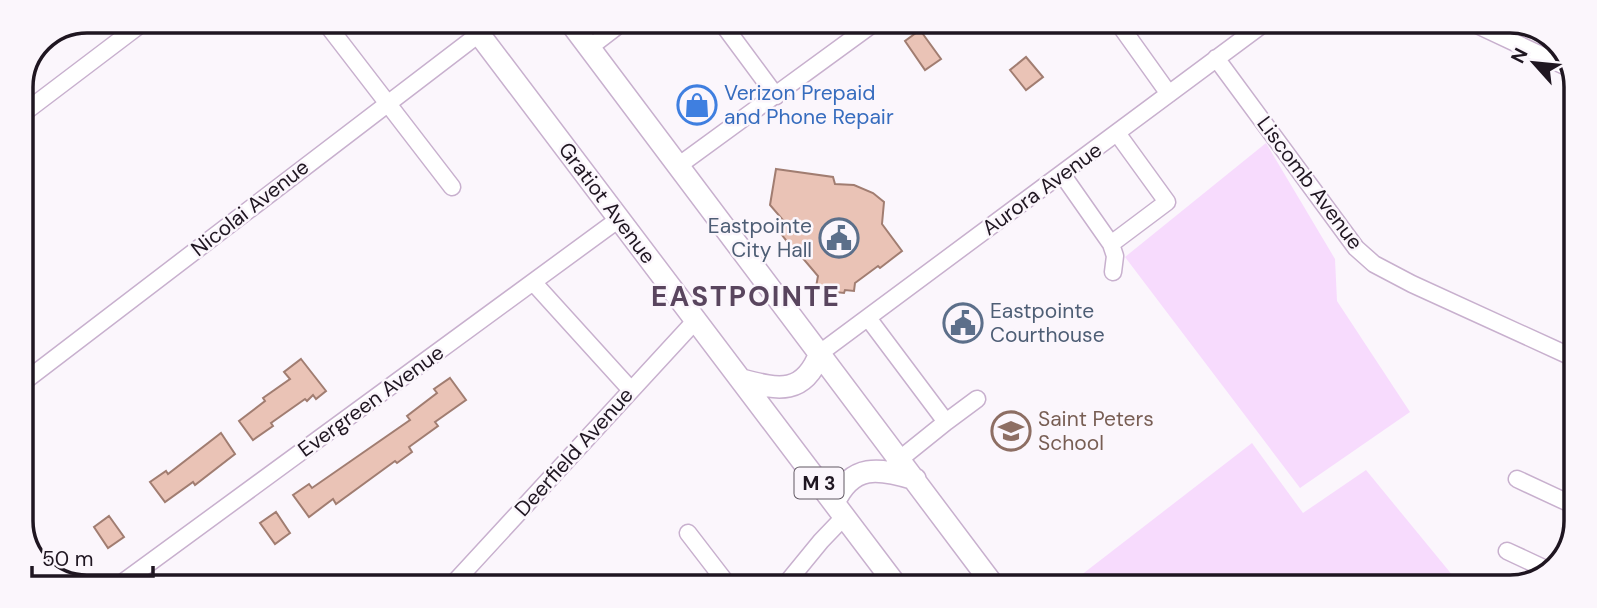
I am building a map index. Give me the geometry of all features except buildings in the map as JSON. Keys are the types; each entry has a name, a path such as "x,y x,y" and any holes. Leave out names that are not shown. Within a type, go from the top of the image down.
{"main road":[{"name":"Gratiot Avenue","path":"478,33 888,575"},
{"path":"580,33 986,575"},
{"path":"742,380 777,387 796,384 812,372 821,353"},
{"path":"839,510 845,483 853,476 882,471 915,479"}],"street":[{"path":"33,106 129,33"},
{"path":"333,33 452,187"},
{"name":"Nicolai Avenue","path":"33,375 386,103 468,33"},
{"path":"589,48 610,33"},
{"path":"729,33 776,96"},
{"path":"678,166 861,33"},
{"path":"1125,33 1168,94"},
{"name":"Aurora Avenue","path":"821,353 1251,33"},
{"path":"1496,33 1558,63"},
{"name":"Liscomb Avenue","path":"1216,58 1365,257 1412,284 1564,353"},
{"path":"1111,244 1167,202 1117,133"},
{"path":"1062,174 1111,244 1115,256 1113,272"},
{"name":"Evergreen Avenue","path":"133,575 620,219"},
{"path":"533,282 631,390"},
{"path":"868,318 946,422"},
{"name":"Deerfield Avenue","path":"461,575 696,320"},
{"path":"900,459 978,399"},
{"path":"1517,479 1564,501"},
{"path":"793,575 821,541 839,510"},
{"path":"688,533 720,575"},
{"path":"1507,551 1540,566"}],"shaded area":[{"path":"1266,143 1335,259 1337,301 1410,412 1300,488 1125,257"},
{"path":"1252,443 1303,513 1366,470 1452,575 1081,575"}],"place":[{"name":"Verizon Prepaid and Phone Repair","path":"697,105"},
{"name":"Eastpointe City Hall","path":"839,238"},
{"name":"Eastpointe Courthouse","path":"963,323"},
{"name":"Saint Peters School","path":"1011,431"}],"district":[{"name":"EASTPOINTE","path":"746,296"}]}
